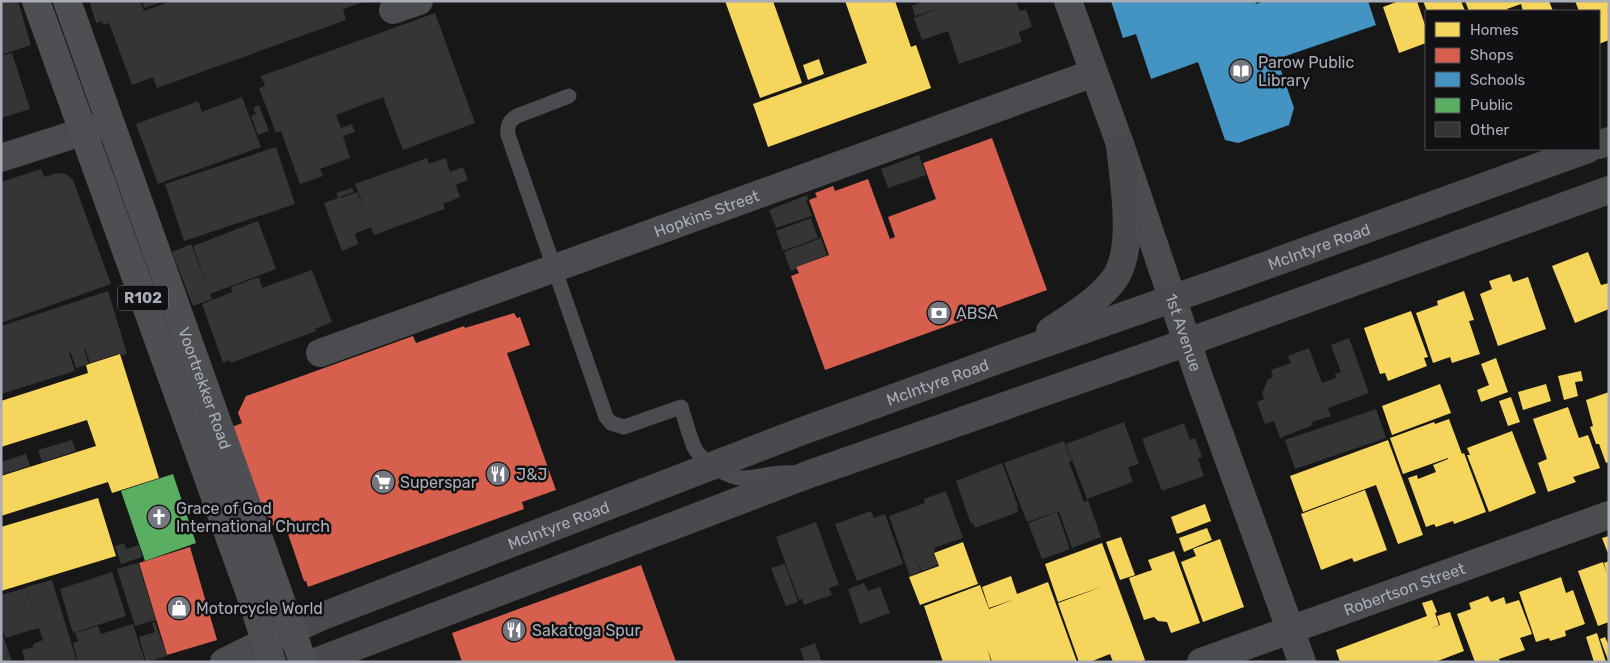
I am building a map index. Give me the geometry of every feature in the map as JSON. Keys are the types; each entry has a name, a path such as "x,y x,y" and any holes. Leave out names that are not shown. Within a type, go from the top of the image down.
{"main road":[{"name":"Voortrekker Road","path":"36,1 250,594 269,652"},
{"name":"Voortrekker Road","path":"67,1 267,564 304,662"},
{"path":"1020,352 1094,300 1113,281 1120,270 1127,229 1120,144"},
{"name":"McIntyre Road","path":"269,652 292,630 332,612 797,433 1585,150"},
{"path":"315,662 808,475 1188,342 1609,190"}],"street":[{"path":"394,10 419,1"},
{"name":"1st Avenue","path":"1068,1 1120,144 1200,380 1302,662"},
{"name":"Hopkins Street","path":"320,353 1094,73"},
{"path":"1,158 110,122"},
{"name":"Robertson Street","path":"1201,662 1609,515"},
{"path":"224,662 269,652"}],"lane":[{"path":"569,96 510,120 507,126 508,135 606,417 611,423 624,427 681,407 695,449 723,473 734,478 750,478 783,472 808,475"}],"building: Homes":[{"path":"725,1 773,1 802,83 760,98"},
{"path":"845,1 895,1 911,47 916,45 931,88 768,147 753,104 867,63"},
{"path":"1399,1 1417,1 1425,25 1425,43 1399,53 1383,7"},
{"path":"1423,1 1461,1 1465,10 1427,10"},
{"path":"1465,1 1549,1 1553,10 1523,10 1521,4 1508,10 1469,10"},
{"path":"1575,1 1609,1 1609,40 1600,44 1600,10 1579,10"},
{"path":"819,59 824,74 808,80 803,65"},
{"path":"1588,252 1601,285 1609,283 1609,309 1575,323 1552,266"},
{"path":"1510,274 1513,282 1528,277 1546,329 1498,346 1480,294 1492,289 1489,281"},
{"path":"1464,291 1474,320 1469,321 1480,354 1452,363 1450,357 1433,363 1416,313 1438,305 1437,301"},
{"path":"1411,311 1428,357 1424,358 1427,366 1388,381 1385,373 1380,374 1364,328"},
{"path":"120,354 159,478 112,493 108,482 1,516 1,476 96,446 87,420 1,447 1,401 88,373 86,365"},
{"path":"1496,358 1508,392 1481,402 1477,390 1489,385 1481,364"},
{"path":"1581,371 1583,381 1575,382 1578,396 1564,400 1558,376"},
{"path":"1440,384 1451,413 1392,435 1382,406"},
{"path":"1546,384 1551,401 1523,410 1518,392"},
{"path":"1609,392 1609,462 1606,463 1590,427 1593,426 1586,400"},
{"path":"1511,397 1520,422 1508,426 1499,401"},
{"path":"1568,407 1579,438 1588,435 1600,468 1573,477 1576,482 1548,492 1538,463 1547,459 1533,419"},
{"path":"1449,419 1486,512 1454,524 1453,521 1436,527 1434,524 1426,527 1408,478 1417,475 1418,479 1436,472 1433,465 1448,458 1403,474 1390,438 1434,422 1435,424"},
{"path":"1512,431 1536,493 1489,512 1467,455 1470,455 1467,448"},
{"path":"1388,440 1423,535 1398,544 1376,485 1303,512 1290,476"},
{"path":"1365,490 1387,550 1354,562 1352,558 1321,570 1301,514"},
{"path":"98,498 116,556 1,591 1,527"},
{"path":"1205,504 1211,521 1177,534 1171,517"},
{"path":"1207,528 1212,540 1184,552 1179,538"},
{"path":"1609,536 1609,556 1602,538"},
{"path":"1121,537 1135,575 1120,580 1106,542"},
{"path":"1220,539 1244,607 1203,622 1181,562 1196,556 1193,549"},
{"path":"963,542 978,584 920,605 909,577 939,566 934,553"},
{"path":"1102,543 1145,660 1141,662 1113,662 1110,654 1090,662 1079,662 1058,603 1104,586 1058,602 1045,564"},
{"path":"1174,551 1200,623 1171,633 1167,622 1158,621 1154,617 1144,620 1129,578 1152,570 1148,560"},
{"path":"1609,561 1609,622 1598,626 1578,571 1603,562 1607,574 1604,563"},
{"path":"1011,576 1017,594 1048,582 1077,662 992,662 988,650 991,662 943,662 924,606 980,585 989,609 1015,599 989,608 982,587"},
{"path":"1561,577 1566,593 1573,590 1585,624 1565,631 1566,636 1550,641 1549,638 1536,642 1519,592"},
{"path":"1488,596 1491,602 1504,597 1506,604 1519,600 1532,634 1520,638 1525,650 1499,659 1500,662 1475,662 1457,614 1471,609 1469,603"},
{"path":"1432,600 1437,612 1435,613 1439,625 1431,629 1440,625 1437,616 1450,612 1464,651 1435,662 1340,662 1336,650 1427,616 1422,603"},
{"path":"1597,633 1606,662 1594,662 1586,637"},
{"path":"1605,637 1609,646 1608,660 1600,639"}],"building: Shops":[{"path":"992,138 1047,290 825,370 791,276 799,273 796,267 829,255 809,200 817,197 815,193 833,186 835,191 868,179 890,239 895,237 888,217 936,199 923,163"},
{"path":"514,313 517,318 520,317 530,345 507,353 556,490 522,502 524,509 308,587 306,581 304,581 284,522 271,526 263,502 260,503 232,427 242,423 238,413 246,396 413,336 416,343 464,326 465,328"},
{"path":"190,547 217,640 167,655 139,563"},
{"path":"641,565 676,662 462,662 452,633"}],"building: Schools":[{"name":"Parow Public Library","path":"1111,1 1255,1 1256,4 1264,1 1368,1 1376,25 1277,59 1294,108 1289,125 1238,143 1225,140 1198,62 1151,79 1136,34 1123,38"}],"building: Public":[{"name":"Grace of God International Church","path":"173,474 196,543 145,561 121,491"}],"building: Other":[{"path":"1,1 18,1 31,45 1,55"},
{"path":"89,1 140,1 144,11 171,1 364,2 343,9 346,20 157,88 153,77 132,85 109,23 103,25 102,21 96,23"},
{"path":"142,1 162,1 162,2 144,8"},
{"path":"924,1 1016,1 1020,11 1026,9 1032,27 1019,32 1022,42 959,64 948,31 922,40 914,18 940,8 915,16 912,6"},
{"path":"435,13 475,123 403,150 383,97 336,115 341,128 352,124 355,132 343,136 350,158 320,169 323,176 300,184 281,131 276,133 259,88 265,86 261,76"},
{"path":"12,53 30,109 1,118 1,56"},
{"path":"242,97 261,147 158,184 136,124 198,101 202,112"},
{"path":"259,105 269,131 258,135 251,116 256,114 253,108"},
{"path":"276,147 295,204 184,241 165,184"},
{"path":"919,155 926,175 888,188 881,169"},
{"path":"427,158 429,164 446,158 450,172 463,167 468,180 456,185 460,197 443,204 445,209 374,235 371,227 355,234 358,244 342,251 324,203 338,198 336,193 352,188 354,192 340,197 357,192 365,210 355,184"},
{"path":"41,169 44,177 57,173 66,174 73,180 111,284 1,323 1,182"},
{"path":"807,195 808,200 806,200 812,216 776,228 769,210"},
{"path":"811,218 818,238 783,251 776,231"},
{"path":"258,221 276,269 210,294 212,299 193,306 172,252 191,244 209,291 193,246"},
{"path":"821,238 827,255 796,267 797,269 791,271 784,252"},
{"path":"312,270 332,322 315,329 316,331 231,363 230,360 223,363 202,304 232,292 231,287 259,277 262,288"},
{"path":"108,291 127,354 121,356 117,354 90,363 85,348 89,364 76,368 71,353 69,353 75,371 1,394 1,326"},
{"path":"1349,338 1369,393 1328,408 1331,416 1312,422 1313,425 1280,438 1274,421 1265,424 1257,402 1264,399 1262,393 1268,379 1273,377 1271,370 1291,363 1288,356 1309,348 1322,383 1336,378 1335,374 1341,372 1331,345"},
{"path":"1376,409 1386,438 1295,469 1285,440"},
{"path":"1124,422 1139,464 1128,467 1133,482 1087,499 1066,444"},
{"path":"1184,423 1190,440 1195,438 1202,457 1198,459 1204,476 1162,491 1142,439"},
{"path":"72,440 76,451 42,462 38,450"},
{"path":"1064,441 1072,461 1069,462 1084,502 1088,500 1101,537 1072,548 1059,511 1027,522 1004,463"},
{"path":"26,454 30,466 1,475 1,462"},
{"path":"1002,463 1018,506 1018,512 975,528 973,523 971,524 956,481"},
{"path":"946,491 963,538 934,548 934,554 928,556 934,555 938,565 922,571 916,560 921,571 910,576 902,554 907,552 902,553 889,516 925,503 924,499"},
{"path":"871,511 874,518 885,514 903,564 857,581 835,524"},
{"path":"1057,512 1070,549 1042,559 1028,523"},
{"path":"816,522 839,585 829,588 832,595 804,605 802,598 799,600 776,537"},
{"path":"124,543 126,549 139,545 142,557 121,564 115,546"},
{"path":"138,563 156,620 135,626 117,569"},
{"path":"785,564 798,602 786,606 771,568"},
{"path":"112,572 126,616 73,633 60,589"},
{"path":"52,580 77,662 25,662 22,650 33,647 33,644 43,640 39,628 5,638 1,630 1,595 26,588 34,614 26,587"},
{"path":"864,583 868,591 880,587 890,613 860,624 848,589"},
{"path":"155,622 167,656 146,662 139,637 155,632 152,623"},
{"path":"133,624 145,662 78,662 73,643 78,641 75,633 98,626 101,634"},
{"path":"1,635 3,635 12,662 1,662"},
{"path":"815,643 822,662 805,662 800,649"}],"place":[{"name":"Parow Public Library","path":"1241,71"},
{"name":"ABSA","path":"939,313"},
{"name":"J&J","path":"498,474"},
{"name":"Superspar","path":"383,482"},
{"name":"Grace of God International Church","path":"159,517"},
{"name":"Motorcycle World","path":"179,608"},
{"name":"Sakatoga Spur","path":"514,630"}]}
